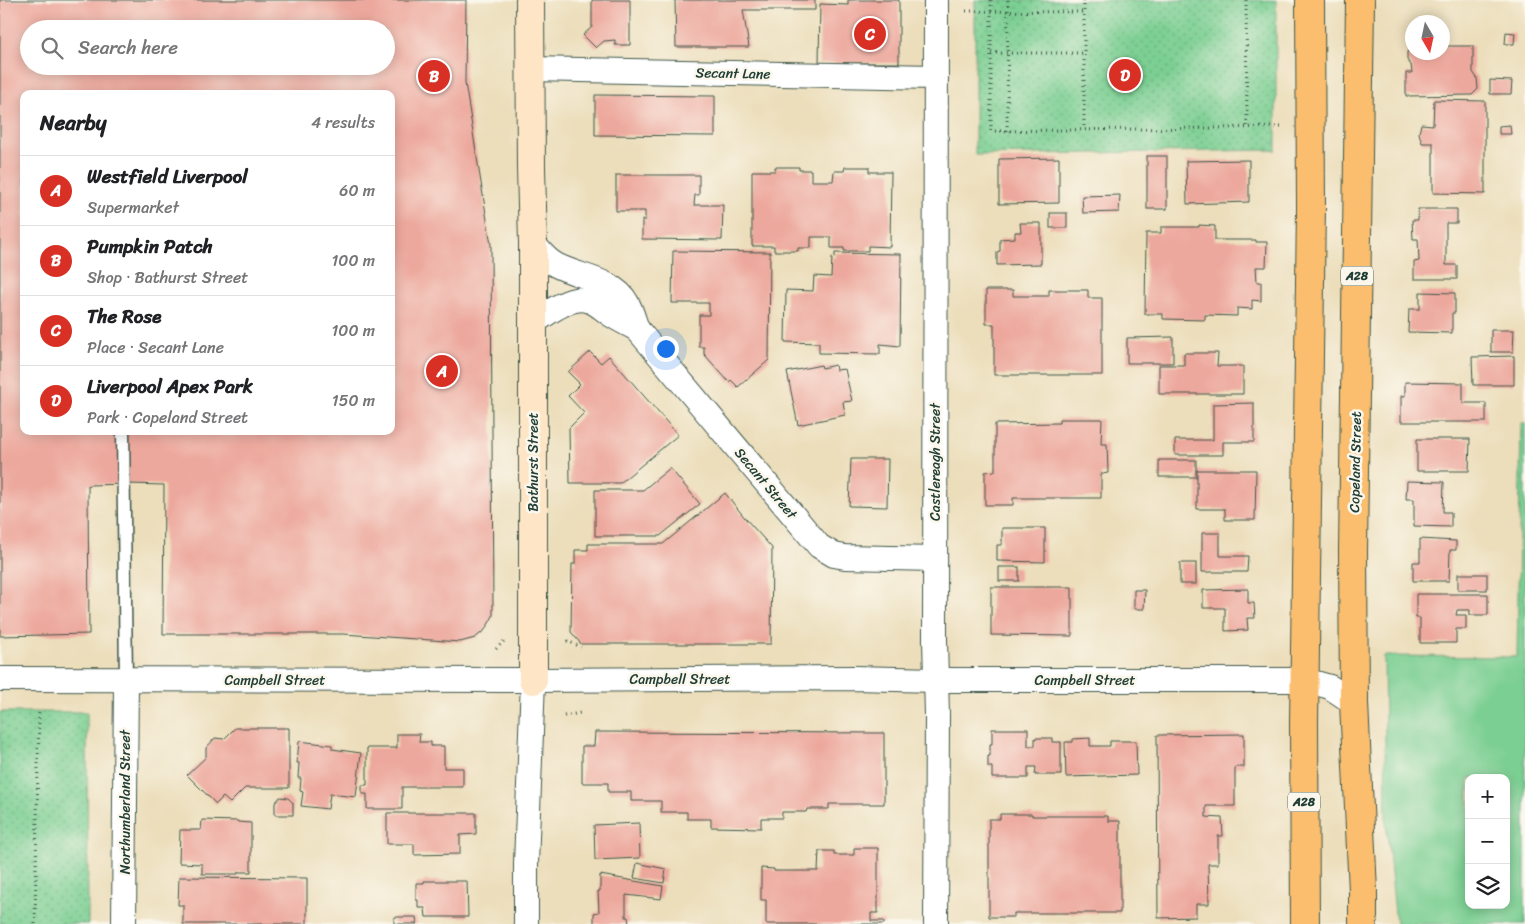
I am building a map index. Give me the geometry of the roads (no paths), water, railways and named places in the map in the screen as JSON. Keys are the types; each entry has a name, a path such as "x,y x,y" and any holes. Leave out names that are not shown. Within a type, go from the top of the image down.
{"highway":[{"name":"A28","path":"1305,924 1304,723 1311,208 1310,0"},
{"name":"Copeland Street","path":"1360,0 1353,551 1354,703 1363,924"}],"street":[{"name":"Bathurst Street","path":"526,924 526,864 533,680 533,243 530,0"},
{"name":"Castlereagh Street","path":"936,0 936,924"},
{"name":"Secant Lane","path":"530,69 936,77"},
{"name":"Secant Street","path":"533,243 554,264 601,282 627,302 638,329 819,546 834,554 845,557 935,558"},
{"name":"Secant Street","path":"533,323 564,304 583,299 592,301 611,315 638,329"},
{"name":"Campbell Street","path":"0,679 533,680 854,678 936,680 1305,680 1330,687 1354,703"},
{"name":"Northumberland Street","path":"124,924 126,679"}],"lane":[{"path":"123,435 126,679"}],"place":[{"name":"The Rose","path":"870,34"},
{"name":"Liverpool Apex Park","path":"1125,75"},
{"name":"Pumpkin Patch","path":"434,76"},
{"name":"Westfield Liverpool","path":"442,371"}]}
